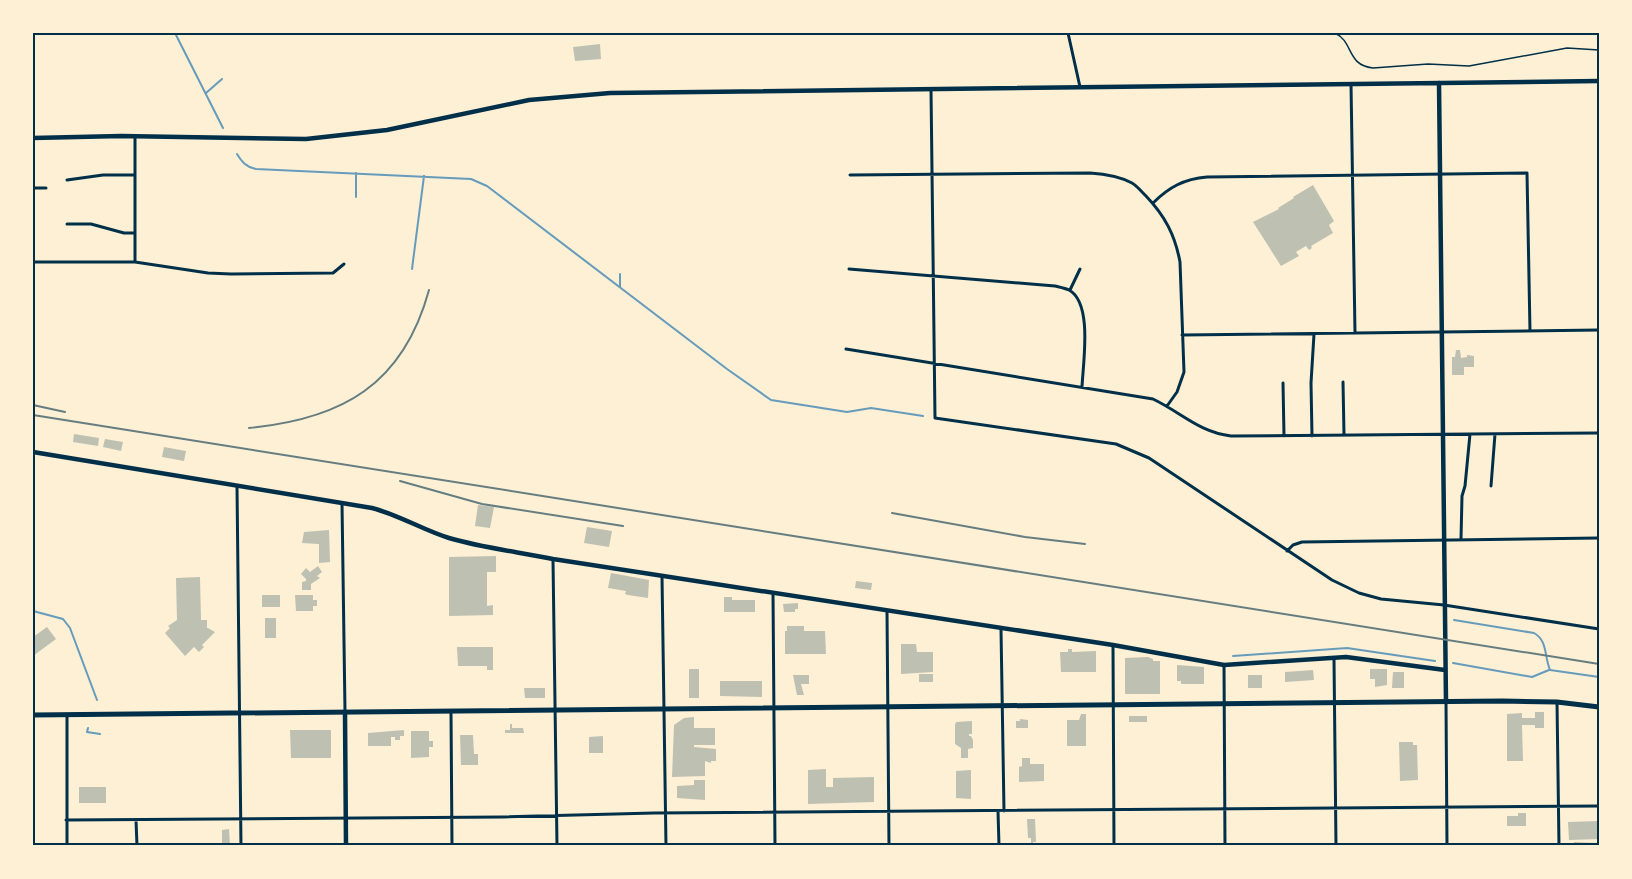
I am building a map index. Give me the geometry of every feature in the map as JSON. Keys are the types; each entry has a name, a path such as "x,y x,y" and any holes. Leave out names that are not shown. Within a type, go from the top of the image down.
{"main road":[{"path":"33,715 1446,702 1557,702 1599,707"}],"street":[{"path":"1068,33 1080,87"},
{"path":"33,138 135,136 276,140 333,137 387,130 496,106 563,96 1599,81"},
{"path":"1439,83 1447,846"},
{"path":"1351,84 1354,333"},
{"path":"931,89 935,417 1116,444 1149,458 1332,580 1359,593 1382,598 1444,604 1599,630"},
{"path":"135,136 135,261"},
{"path":"850,175 1090,173 1114,176 1134,184 1153,203 1167,222 1177,245 1180,262 1184,372 1177,392 1167,406"},
{"path":"1153,203 1172,187 1192,178 1527,173 1530,331"},
{"path":"67,180 103,175 135,175"},
{"path":"33,188 46,188"},
{"path":"67,224 92,224 124,233 135,233"},
{"path":"33,262 135,261 208,273 231,274 333,273 344,264"},
{"path":"849,269 1055,286 1070,290 1080,302 1084,317 1082,387"},
{"path":"1070,290 1080,269"},
{"path":"1182,335 1599,330"},
{"path":"1312,436 1311,383 1314,334"},
{"path":"846,349 1153,399 1200,428 1215,434 1232,436 1599,433"},
{"path":"1343,382 1344,435"},
{"path":"1283,383 1284,436"},
{"path":"1461,539 1461,496 1465,486 1470,434"},
{"path":"1491,486 1495,434"},
{"path":"33,452 384,511 465,543 553,559 1113,645 1224,665 1346,657 1445,670"},
{"path":"237,486 241,846"},
{"path":"342,503 346,846"},
{"path":"1287,551 1293,545 1302,542 1599,538"},
{"path":"553,559 557,846"},
{"path":"662,576 666,846"},
{"path":"772,593 775,846"},
{"path":"887,611 889,846"},
{"path":"1001,629 1004,811"},
{"path":"1113,645 1114,846"},
{"path":"1334,657 1336,846"},
{"path":"1224,665 1225,846"},
{"path":"1557,702 1559,846"},
{"path":"451,712 452,846"},
{"path":"67,715 67,846"},
{"path":"66,820 1599,806"},
{"path":"998,811 999,846"},
{"path":"136,820 136,846"}],"path":[{"path":"1335,33 1343,38 1353,59 1365,67 1373,68 1428,64 1483,65 1546,51 1581,48 1599,50"}],"building":[{"path":"600,44 601,59 575,61 573,47"},
{"path":"1313,185 1334,221 1329,225 1333,233 1311,246 1309,250 1306,246 1296,252 1299,256 1281,266 1253,222 1279,209"},
{"path":"1456,350 1460,350 1461,358 1467,355 1474,356 1474,367 1464,367 1464,375 1452,375 1452,357 1455,357"},
{"path":"74,434 99,438 98,446 73,442"},
{"path":"105,439 123,442 121,451 103,447"},
{"path":"164,447 186,451 184,461 162,457"},
{"path":"478,505 494,507 490,528 475,526"},
{"path":"587,527 612,531 609,547 584,543"},
{"path":"329,530 330,562 319,563 319,544 302,543 304,532"},
{"path":"496,556 496,572 487,572 487,606 493,605 493,615 449,616 449,557"},
{"path":"318,566 322,572 317,576 320,578 311,584 311,590 302,590 302,582 306,579 301,574 306,568 310,572"},
{"path":"611,573 649,580 648,598 628,595 625,594 626,591 608,588"},
{"path":"200,577 201,620 207,620 206,627 215,632 202,645 204,647 199,652 194,647 185,656 165,633 170,628 168,626 177,620 176,578"},
{"path":"856,581 872,583 871,590 855,588"},
{"path":"262,595 280,595 280,607 262,607"},
{"path":"295,595 313,595 313,600 317,600 317,606 313,606 313,611 296,611"},
{"path":"724,597 732,597 732,600 755,600 755,612 724,612"},
{"path":"798,603 798,609 795,609 795,612 784,612 783,604"},
{"path":"265,618 276,618 276,638 265,638"},
{"path":"787,626 804,626 804,631 825,631 826,654 785,654"},
{"path":"47,627 56,639 33,656 33,637"},
{"path":"901,644 916,644 917,652 933,652 933,672 901,674"},
{"path":"457,647 493,647 493,670 487,670 487,666 458,666"},
{"path":"1068,649 1072,649 1072,652 1096,651 1096,672 1061,672 1060,652 1068,652"},
{"path":"1148,657 1153,661 1160,661 1160,694 1125,694 1125,658"},
{"path":"1177,665 1204,667 1204,684 1181,684 1181,681 1177,681"},
{"path":"689,669 699,669 699,698 689,698"},
{"path":"1370,669 1387,669 1387,685 1375,687 1375,679 1370,679"},
{"path":"1313,670 1314,680 1285,682 1285,672"},
{"path":"1393,672 1404,672 1404,688 1392,688"},
{"path":"919,674 933,674 933,682 919,682"},
{"path":"793,675 809,675 809,684 801,684 804,695 797,695"},
{"path":"1248,675 1262,675 1262,688 1248,688"},
{"path":"720,681 762,681 762,697 720,696"},
{"path":"524,688 545,688 545,698 525,698"},
{"path":"1535,712 1544,712 1544,728 1522,725 1523,761 1507,761 1507,714 1522,713 1522,718 1535,718"},
{"path":"1081,714 1086,714 1086,746 1067,746 1067,720 1079,720"},
{"path":"1129,716 1147,716 1147,722 1129,722"},
{"path":"694,717 694,728 715,728 715,745 694,745 694,747 716,749 716,761 711,761 711,763 705,761 705,776 672,777 674,725 684,718"},
{"path":"1028,720 1028,728 1016,728 1016,721"},
{"path":"972,721 972,734 969,736 973,740 973,748 968,749 968,758 961,758 961,748 955,744 955,725 956,722"},
{"path":"510,724 512,728 523,728 524,733 505,733 505,730 510,730"},
{"path":"290,730 331,730 331,758 291,758"},
{"path":"404,730 404,736 400,736 400,740 391,737 391,746 368,746 368,733"},
{"path":"411,731 429,731 429,741 433,741 433,747 429,747 429,757 411,758"},
{"path":"460,735 473,735 474,754 478,754 478,765 461,765"},
{"path":"603,736 603,753 589,753 589,737"},
{"path":"1399,742 1413,742 1413,745 1417,745 1418,780 1400,781"},
{"path":"1022,758 1030,758 1030,764 1044,764 1044,781 1019,782 1019,767 1022,766"},
{"path":"826,769 826,787 833,787 833,778 874,777 874,802 808,804 808,770"},
{"path":"971,770 971,799 956,798 956,771"},
{"path":"694,780 705,780 705,800 677,798 677,786 694,785"},
{"path":"79,787 106,787 106,803 79,803"},
{"path":"1518,813 1526,813 1526,826 1507,826 1507,816 1518,816"},
{"path":"1027,819 1035,819 1036,842 1033,842 1033,846 1031,846 1031,838 1028,838"},
{"path":"1599,821 1599,839 1569,840 1568,822"},
{"path":"229,829 230,846 222,846 222,830"},
{"path":"1574,842 1599,843 1599,846 1574,846"}],"waterway":[{"path":"175,33 223,128"},
{"path":"206,93 222,79"},
{"path":"237,154 245,164 256,169 471,179 487,186 771,400 847,412 871,408 923,416"},
{"path":"356,173 356,197"},
{"path":"412,269 424,176"},
{"path":"620,274 620,287"},
{"path":"33,611 63,619 70,628 97,700"},
{"path":"1454,620 1534,633 1542,640 1550,670 1599,677"},
{"path":"1233,656 1347,648 1435,661"},
{"path":"1453,663 1532,677 1549,670"},
{"path":"88,728 87,732 100,734"}],"railway":[{"path":"249,428 313,416 340,405 364,391 385,373 403,350 418,323 429,290"},
{"path":"33,405 65,412"},
{"path":"33,415 1599,664"},
{"path":"400,481 482,504 623,526"},
{"path":"892,513 1025,537 1085,544"}]}
